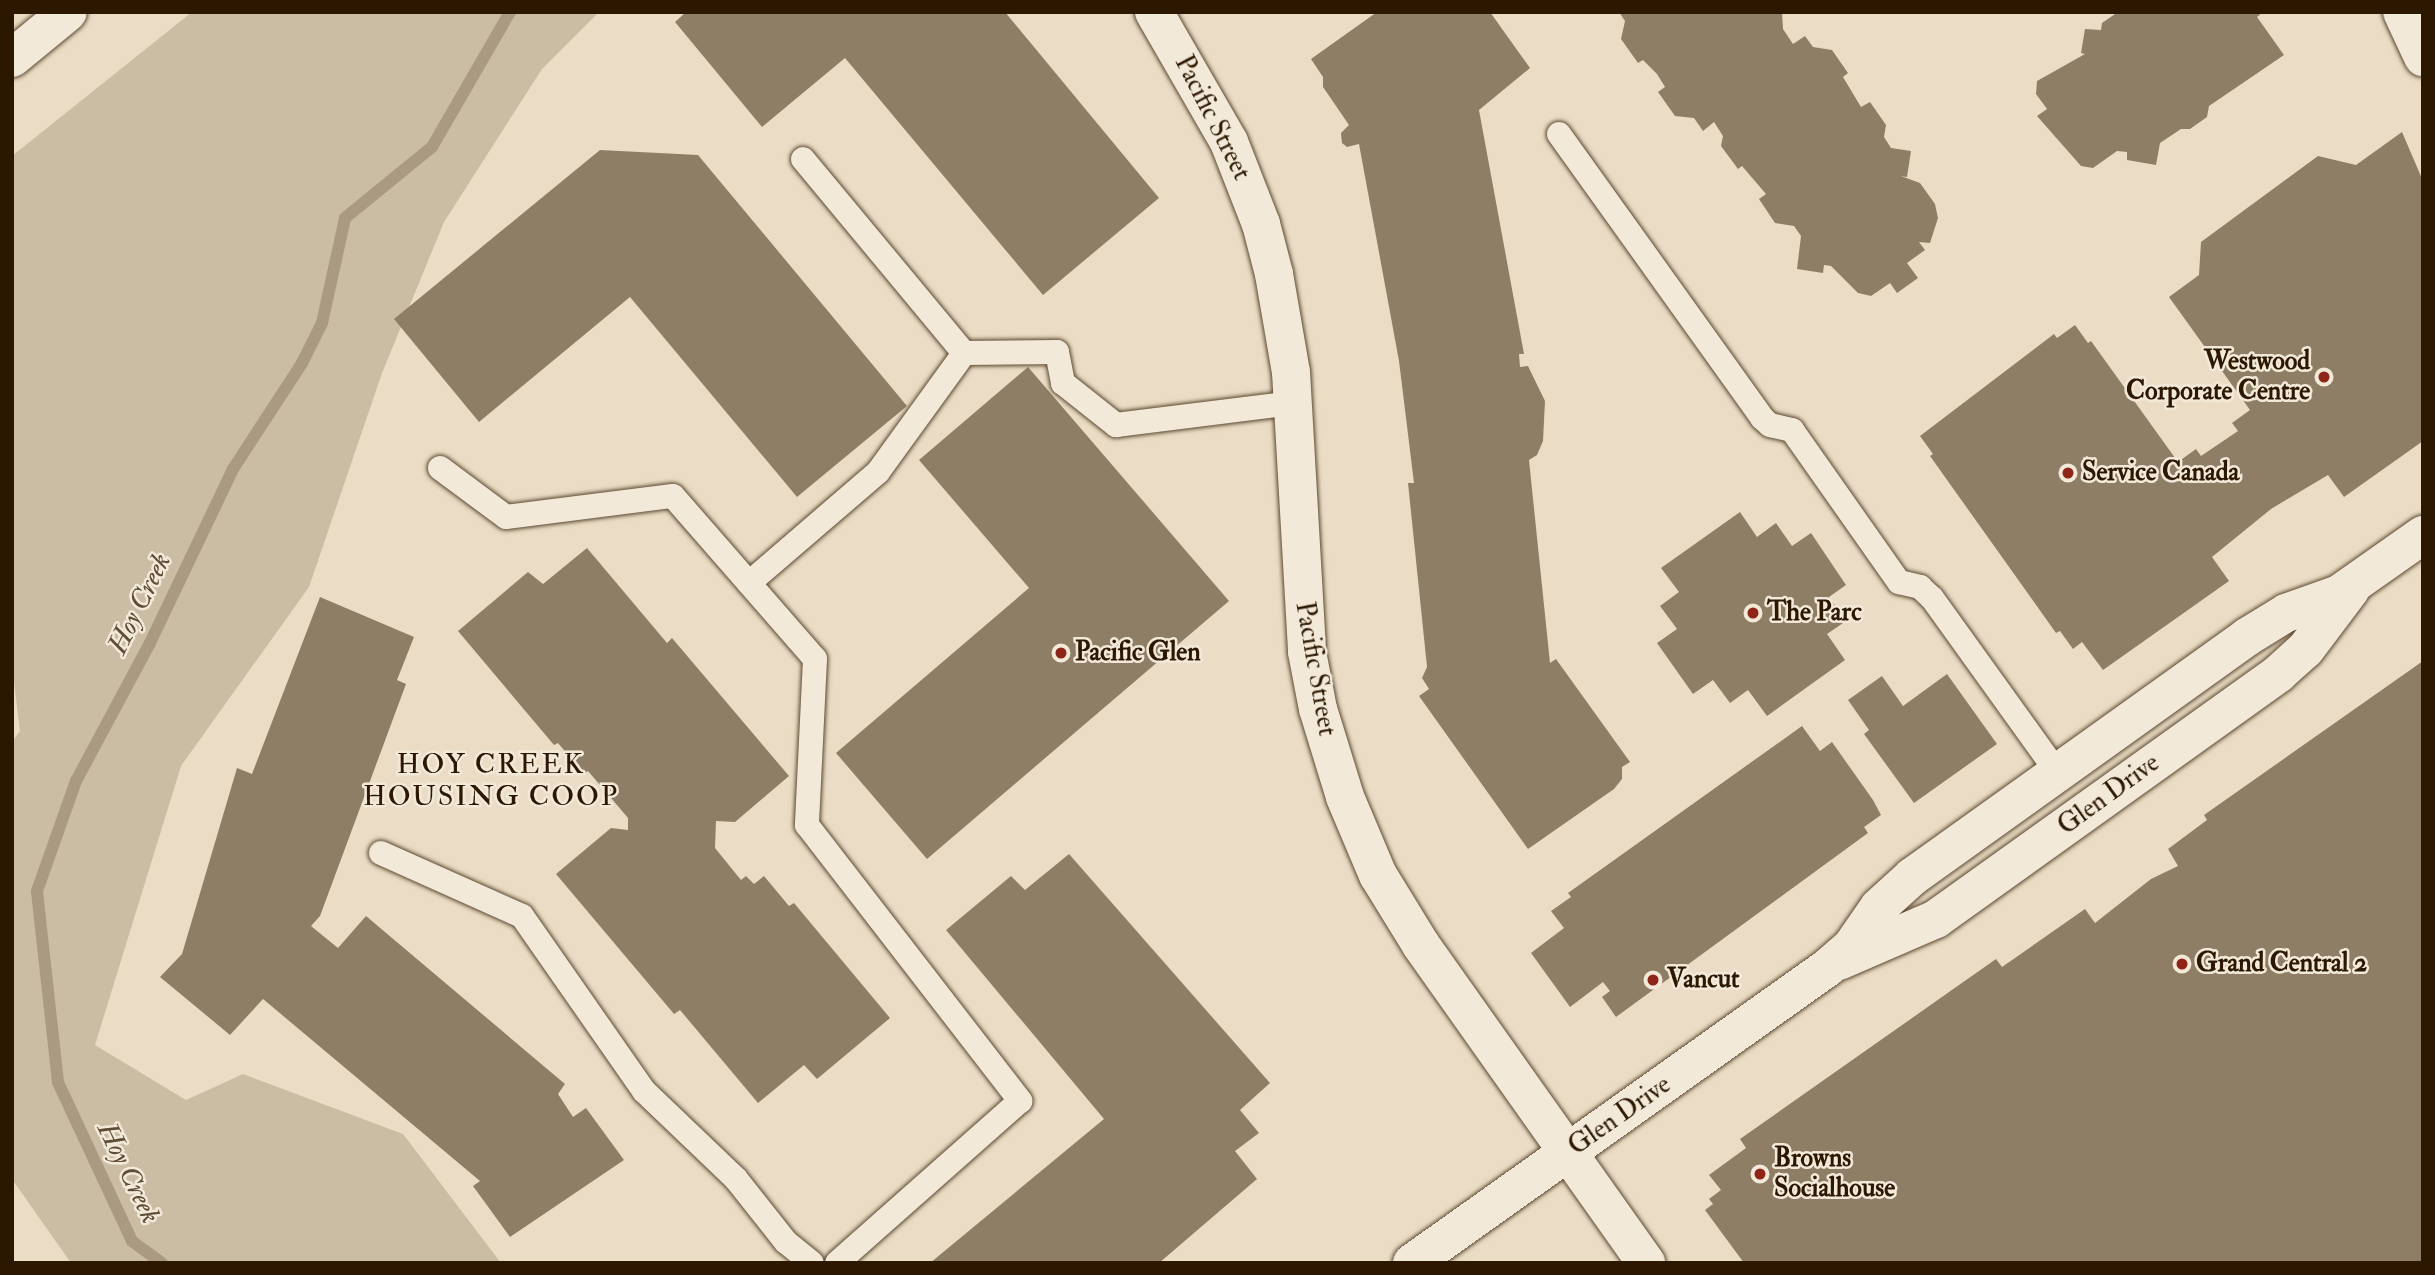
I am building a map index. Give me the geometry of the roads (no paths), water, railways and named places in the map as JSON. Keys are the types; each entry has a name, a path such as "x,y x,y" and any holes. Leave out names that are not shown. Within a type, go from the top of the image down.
{"street":[{"path":"12,58 68,12"},
{"path":"2402,12 2423,57"},
{"name":"Pacific Street","path":"1163,16 1219,121 1261,224 1284,327 1292,403 1307,652 1318,709 1345,797 1370,859 1409,927 1646,1263"},
{"name":"Glen Drive","path":"1412,1263 1827,968 1936,919 2278,674 2305,650 2336,604 2360,580 2423,535"},
{"name":"Glen Drive","path":"1827,968 1901,886 2057,772 2260,628 2360,580"}],"lane":[{"path":"1559,134 1762,418 1796,435 1899,582 1920,587 1932,598 2057,772"},
{"path":"803,159 964,353"},
{"path":"964,353 1057,352 1063,383 1116,425 1292,403"},
{"path":"749,583 878,472 964,353"},
{"path":"440,468 506,517 673,496 815,659 807,825 1020,1101 837,1263"},
{"path":"381,853 522,916 644,1091 736,1179 786,1242 812,1263"}],"waterway":[{"name":"Hoy Creek","path":"162,1263 132,1241 58,1082 37,891 76,781 150,643 233,469 302,363 322,323 345,218 432,147 510,12"}],"place":[{"name":"Westwood Corporate Centre","path":"2324,377"},
{"name":"Service Canada","path":"2068,473"},
{"name":"The Parc","path":"1753,613"},
{"name":"Pacific Glen","path":"1061,653"},
{"name":"Grand Central 2","path":"2182,964"},
{"name":"Vancut","path":"1653,980"},
{"name":"Browns Socialhouse","path":"1760,1174"}],"district":[{"name":"HOY CREEK HOUSING COOP","path":"491,781"}]}
